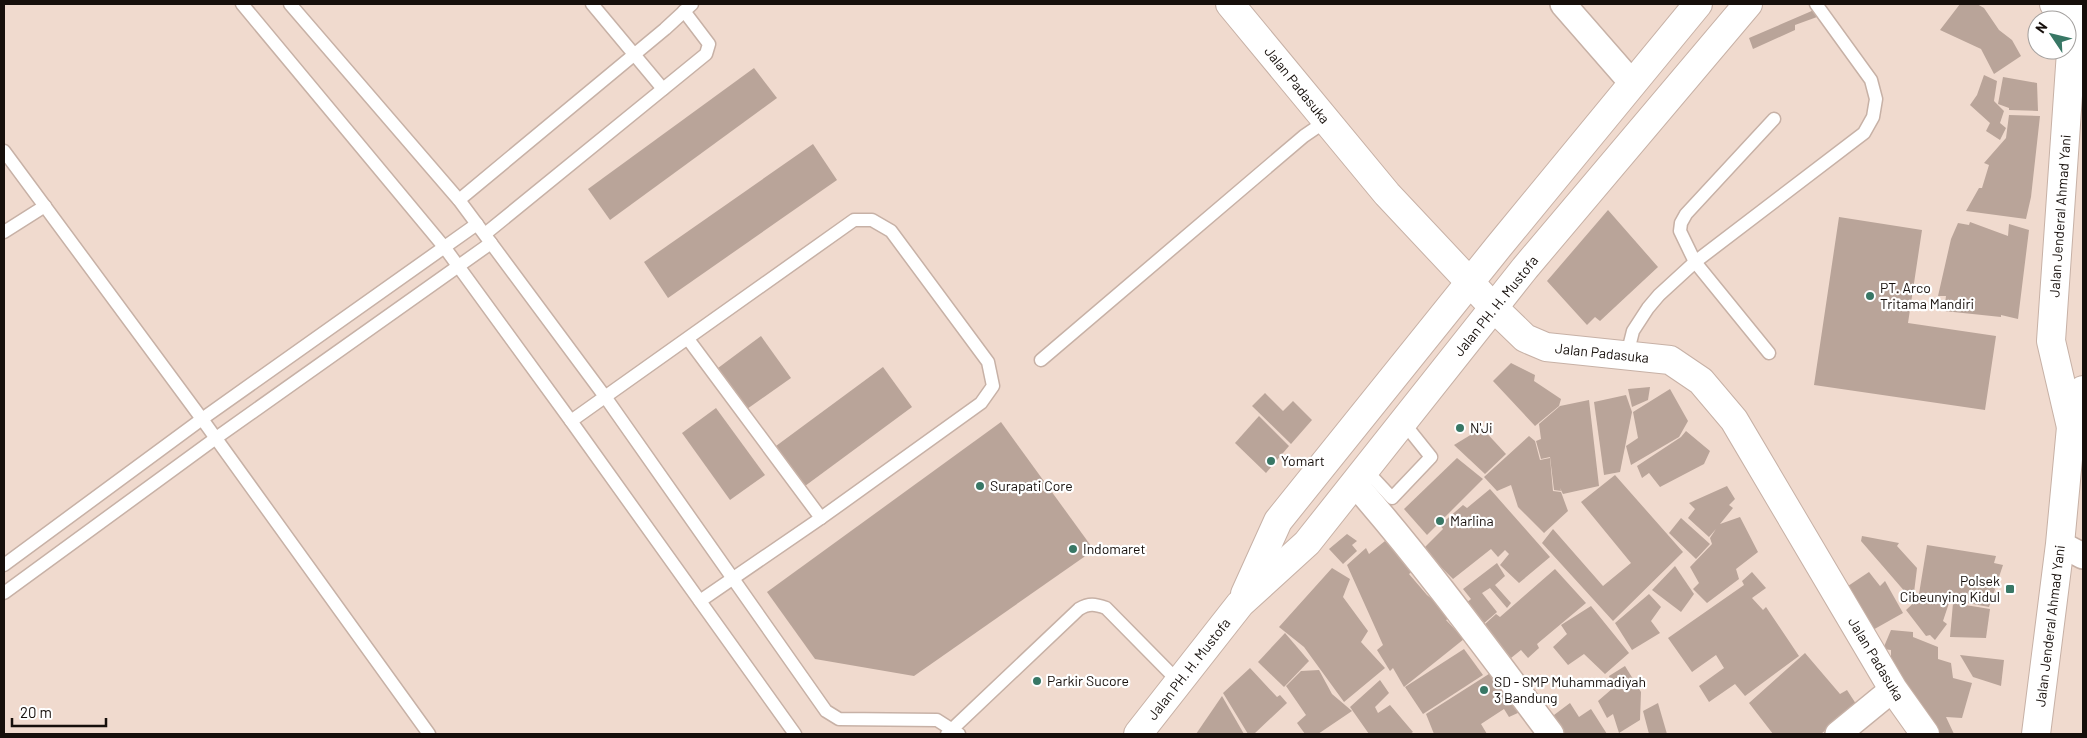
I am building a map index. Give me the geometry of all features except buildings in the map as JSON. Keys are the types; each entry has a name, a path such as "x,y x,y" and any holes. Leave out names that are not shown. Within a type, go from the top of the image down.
{"main road":[{"name":"Jalan Padasuka","path":"1230,4 1387,194 1494,308 1525,338 1546,347 1670,360 1701,381 1734,420 1893,689 1925,734"},
{"name":"Jalan PH. H. Mustofa","path":"1240,604 1278,521 1470,282 1698,4"},
{"name":"Jalan PH. H. Mustofa","path":"1138,734 1240,604 1307,543 1494,308 1611,165 1748,4"},
{"name":"Jalan Jenderal Ahmad Yani","path":"2036,734 2072,550 2071,427 2051,341 2073,60"},
{"name":"Jalan Jenderal Ahmad Yani","path":"2071,427 2083,390"}],"street":[{"path":"1563,4 1632,83"},
{"path":"1359,476 1388,522 1551,734"},
{"path":"1838,734 1893,689"}],"lane":[{"path":"242,4 444,248 571,421 795,734"},
{"path":"290,4 459,200 606,398 734,577 826,711 839,719 936,720 953,732 1079,609 1087,604 1096,604 1106,608 1180,682"},
{"path":"592,4 663,89"},
{"path":"1627,355 1633,331 1659,295 1696,262 1864,133 1873,117 1876,99 1871,80 1816,4"},
{"path":"4,592 216,438 459,268 484,234 706,54 710,44 688,7 459,200"},
{"path":"1769,353 1696,262 1680,231 1682,222 1694,205 1774,119"},
{"path":"1041,360 1304,136 1326,121"},
{"path":"4,152 216,438 429,734"},
{"path":"4,232 45,206"},
{"path":"571,421 606,398 854,220 872,220 891,231 988,362 993,386 981,403 821,518 700,601"},
{"path":"4,565 202,419 444,248 484,234"},
{"path":"688,339 821,518"},
{"path":"1359,476 1392,498 1431,457 1403,422"}],"place":[{"name":"PT. Arco Tritama Mandiri","path":"1870,296"},
{"name":"N'Ji","path":"1460,428"},
{"name":"Yomart","path":"1271,461"},
{"name":"Surapati Core","path":"980,486"},
{"name":"Marlina","path":"1440,521"},
{"name":"Indomaret","path":"1073,549"},
{"name":"Polsek Cibeunying Kidul","path":"2010,589"},
{"name":"Parkir Sucore","path":"1037,681"},
{"name":"SD - SMP Muhammadiyah 3 Bandung","path":"1484,690"}]}
